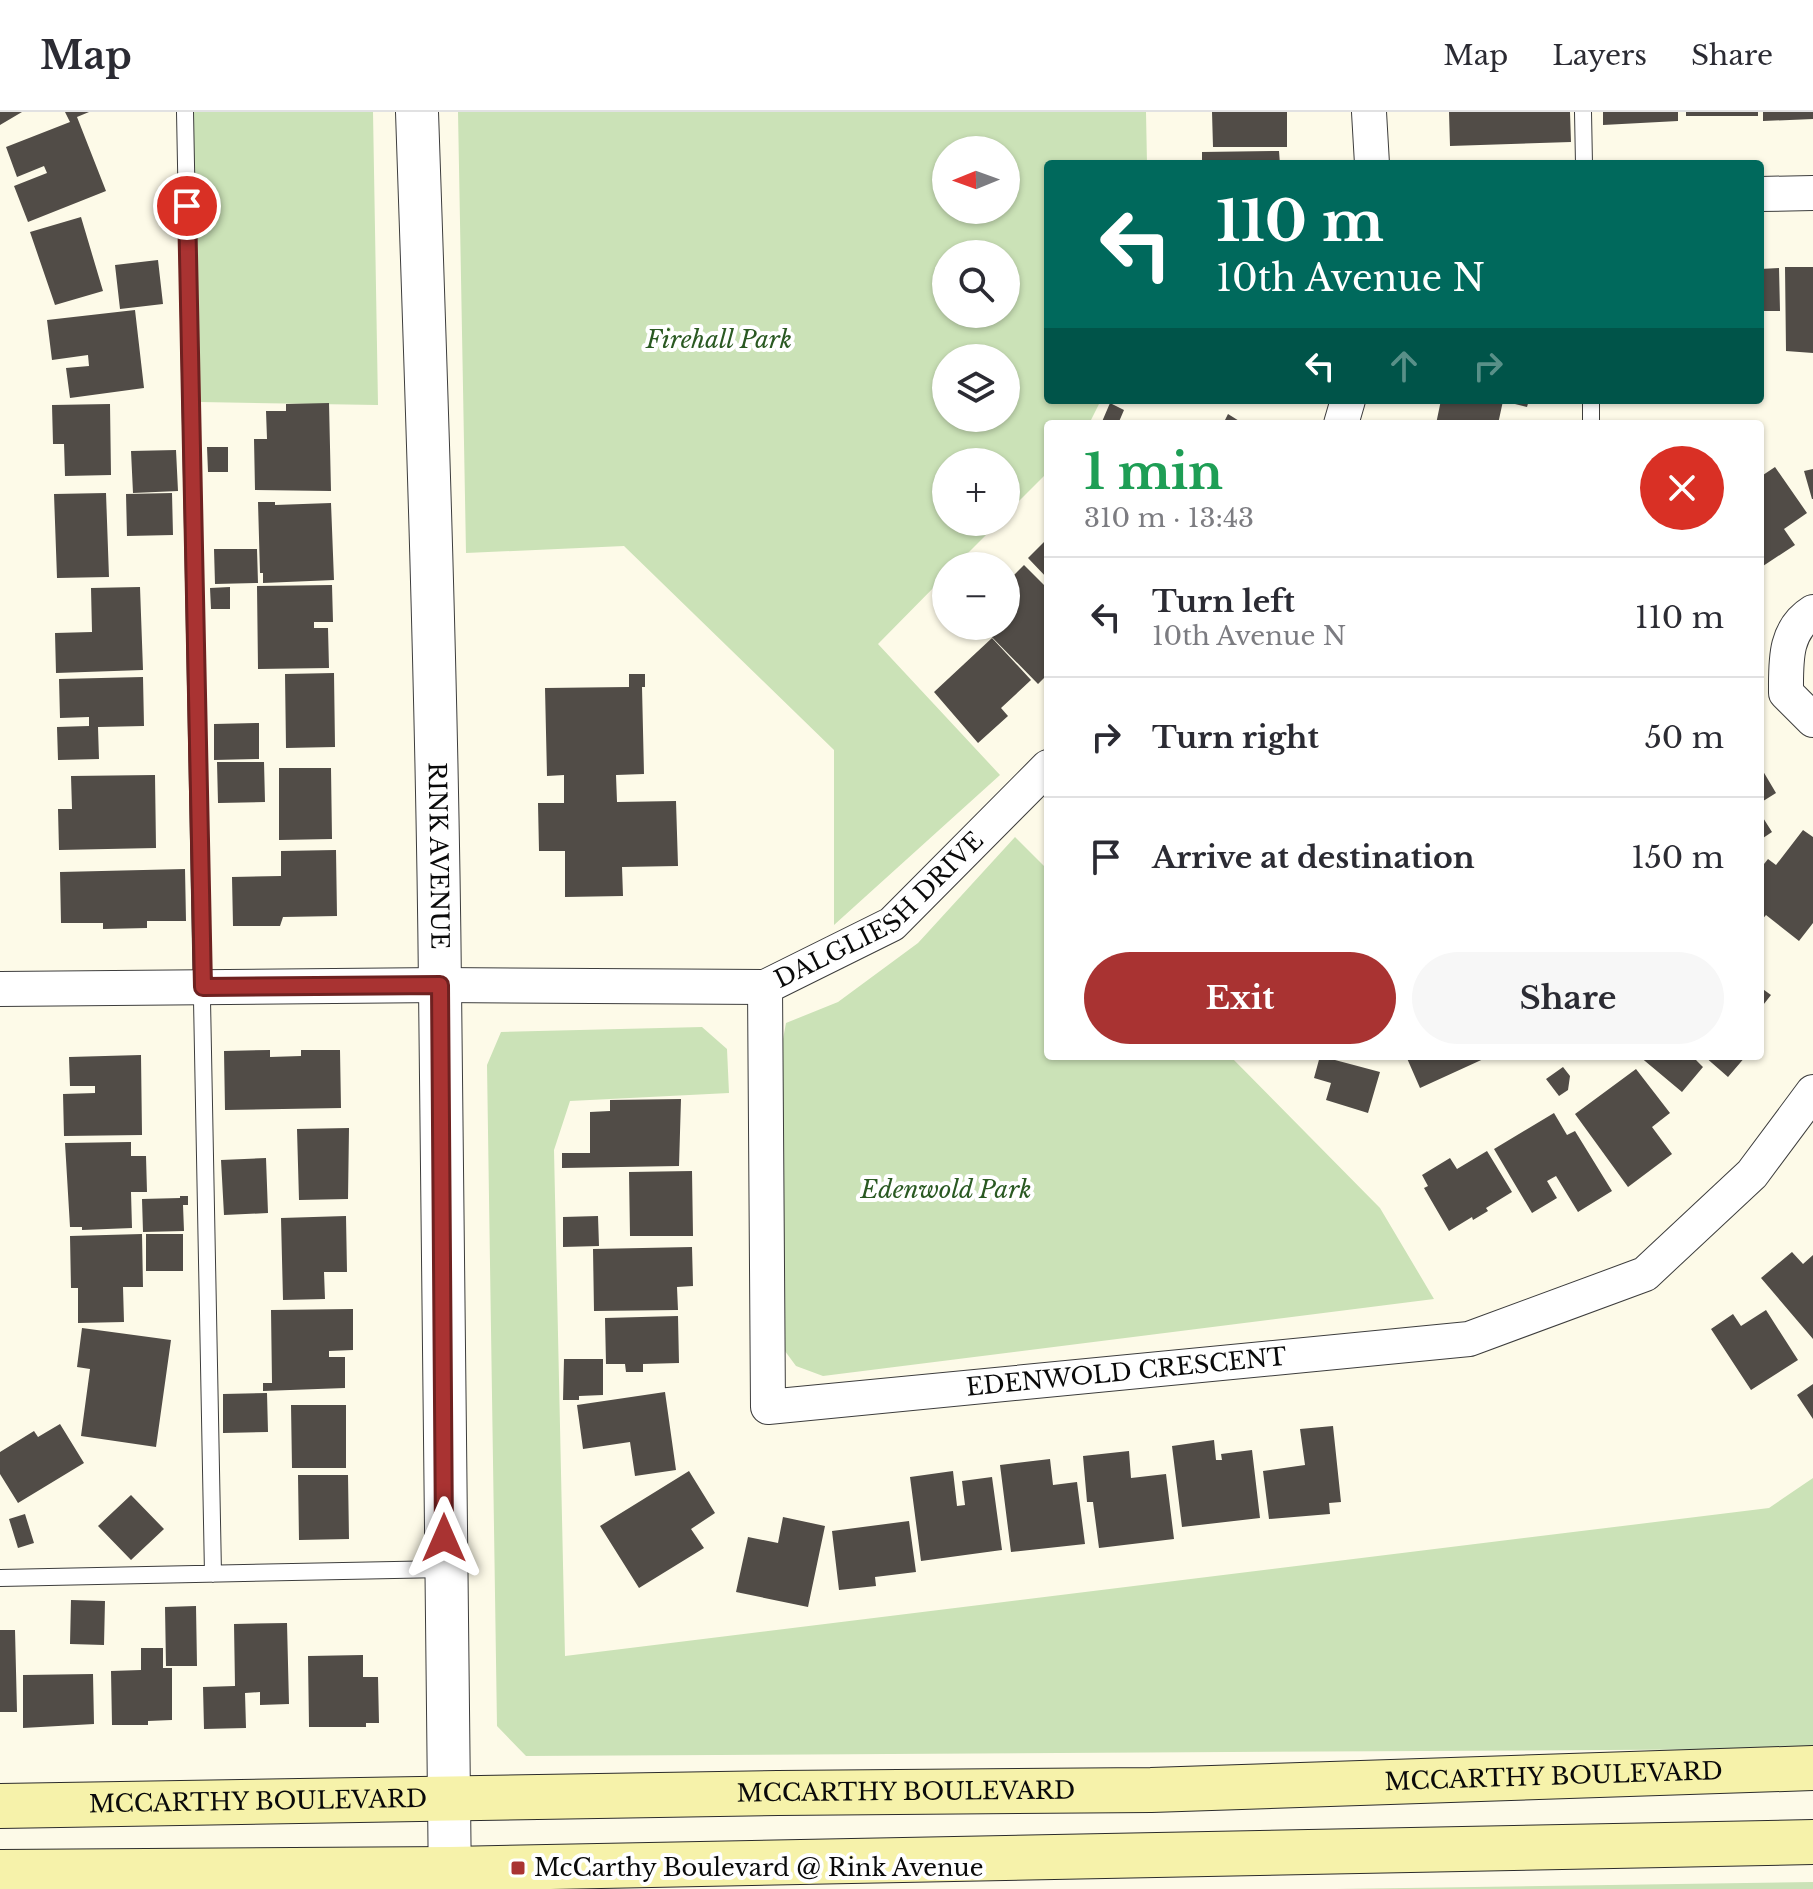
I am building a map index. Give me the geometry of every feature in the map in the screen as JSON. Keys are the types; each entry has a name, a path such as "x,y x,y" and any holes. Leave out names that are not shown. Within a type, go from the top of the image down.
{"main road":[{"name":"MCCARTHY BOULEVARD","path":"0,1806 1151,1790 1813,1768"},
{"path":"0,1872 450,1879 1191,1852 1813,1842"}],"street":[{"name":"RINK AVENUE","path":"417,112 427,382 440,985 450,1879"},
{"path":"1369,112 1372,160"},
{"path":"1764,194 1813,193"},
{"path":"1813,612 1799,621 1786,653 1786,693 1813,720"},
{"name":"DALGLIESH DRIVE","path":"0,989 440,985 765,987 892,924 1044,771"},
{"name":"EDENWOLD CRESCENT","path":"765,987 768,1407 1469,1339 1645,1274 1752,1174 1813,1092"}],"lane":[{"path":"185,112 213,1574"},
{"path":"1583,112 1584,160"},
{"path":"0,1578 445,1569"}],"green space":[{"path":"189,112 373,112 378,405 200,402"},
{"name":"Firehall Park","path":"458,112 1146,112 1147,160 1044,160 1044,404 1099,404 1091,420 1044,420 1044,476 1020,500 1020,448 932,448 932,536 985,536 969,552 932,552 932,589 878,644 1000,775 834,925 834,750 624,546 466,553"},
{"name":"Edenwold Park","path":"1015,837 1044,866 1044,1060 1234,1060 1380,1208 1434,1299 823,1376 796,1366 779,1343 780,1055 786,1023 838,1002 918,943"},
{"path":"702,1027 727,1049 729,1093 570,1101 554,1150 565,1656 1769,1508 1813,1478 1813,1746 1772,1749 526,1756 497,1726 487,1065 501,1032"},
{"path":"1813,1882 1813,1889 1336,1889"}],"building":[{"path":"0,112 22,112 0,125"},
{"path":"65,112 89,112 77,117 106,191 28,222 14,186 47,173 44,166 17,177 6,147 70,122"},
{"path":"1212,112 1287,112 1287,147 1213,147"},
{"path":"1449,112 1570,112 1571,142 1450,146"},
{"path":"1603,112 1678,112 1678,121 1603,125"},
{"path":"1686,112 1758,112 1758,116 1686,116"},
{"path":"1763,112 1813,112 1813,119 1763,121"},
{"path":"1279,151 1280,160 1202,160 1202,152"},
{"path":"81,217 103,291 55,305 30,232"},
{"path":"158,260 163,304 120,309 115,265"},
{"path":"1785,267 1813,267 1813,353 1786,351"},
{"path":"1779,268 1780,311 1764,311 1764,269"},
{"path":"135,310 144,388 70,398 66,368 89,366 88,355 52,360 47,320"},
{"path":"329,403 331,491 255,490 254,439 267,439 266,411 286,411 286,404"},
{"path":"110,404 111,475 65,476 64,444 53,444 52,405"},
{"path":"1110,404 1124,410 1120,420 1103,420"},
{"path":"1440,404 1502,404 1499,420 1437,420"},
{"path":"207,447 228,447 228,472 208,472"},
{"path":"176,450 178,491 133,493 131,451"},
{"path":"1775,467 1807,513 1784,529 1795,545 1764,565 1764,474"},
{"path":"1813,469 1813,499 1812,499 1804,471"},
{"path":"106,493 109,577 57,578 54,494"},
{"path":"172,493 173,535 127,536 126,494"},
{"path":"258,502 275,502 275,505 331,503 334,580 263,583"},
{"path":"1044,542 1044,575 1028,558"},
{"path":"214,549 257,549 258,583 215,584"},
{"path":"1024,565 1044,585 1044,678 1038,684 995,640 1020,640 1020,569"},
{"path":"332,585 333,622 314,622 314,628 328,628 329,668 258,669 257,586"},
{"path":"140,587 143,670 56,673 55,633 92,632 91,588"},
{"path":"230,587 230,609 211,609 210,588"},
{"path":"990,640 994,640 1031,680 1001,708 1008,716 978,743 934,692"},
{"path":"334,673 335,747 286,748 285,674"},
{"path":"629,674 645,674 645,687 642,687 644,774 616,775 617,802 676,801 678,866 622,867 623,896 565,897 565,851 539,851 538,803 564,803 564,775 547,776 545,688 629,687"},
{"path":"143,677 144,726 98,727 99,759 58,760 57,727 89,726 89,717 60,718 59,679"},
{"path":"259,723 259,759 214,760 214,724"},
{"path":"217,762 264,762 265,802 218,803"},
{"path":"279,768 331,768 332,839 279,840"},
{"path":"1764,773 1776,793 1764,800"},
{"path":"155,775 156,848 59,850 58,809 72,809 71,776"},
{"path":"1764,819 1772,832 1764,837"},
{"path":"1803,830 1813,837 1813,923 1799,941 1766,915 1764,917 1764,864 1768,859 1776,865"},
{"path":"336,850 337,916 283,917 280,926 233,926 232,877 281,876 281,851"},
{"path":"185,869 186,921 147,921 147,928 103,929 103,923 61,923 60,872"},
{"path":"1764,990 1771,995 1764,1004"},
{"path":"270,1050 270,1057 301,1056 301,1050 340,1050 341,1108 225,1110 224,1051"},
{"path":"141,1055 142,1135 64,1136 63,1094 95,1093 95,1086 70,1086 69,1057"},
{"path":"1319,1060 1335,1060 1380,1072 1368,1113 1326,1100 1331,1083 1314,1078"},
{"path":"1408,1060 1481,1060 1420,1088"},
{"path":"1644,1060 1696,1060 1703,1067 1682,1092"},
{"path":"1709,1060 1743,1060 1728,1077"},
{"path":"1563,1067 1570,1076 1568,1090 1559,1096 1546,1079"},
{"path":"1636,1069 1670,1113 1652,1127 1672,1154 1628,1187 1575,1114"},
{"path":"681,1099 679,1166 562,1168 562,1153 590,1153 590,1112 610,1111 610,1100"},
{"path":"1554,1113 1567,1135 1575,1131 1612,1191 1578,1212 1556,1176 1547,1181 1557,1198 1532,1213 1494,1149"},
{"path":"349,1128 348,1199 299,1200 297,1129"},
{"path":"131,1142 131,1156 146,1156 147,1192 131,1192 132,1228 82,1230 82,1227 70,1227 65,1143"},
{"path":"1487,1151 1512,1192 1486,1208 1488,1211 1449,1231 1424,1188 1428,1186 1422,1175 1450,1158 1457,1169"},
{"path":"266,1158 268,1213 224,1215 221,1160"},
{"path":"692,1171 693,1236 630,1236 629,1172"},
{"path":"188,1196 188,1205 183,1205 184,1231 143,1232 142,1199"},
{"path":"346,1216 347,1272 324,1272 325,1299 283,1300 281,1218"},
{"path":"598,1216 599,1246 563,1247 563,1217"},
{"path":"142,1234 143,1287 123,1287 124,1322 78,1323 78,1288 71,1288 70,1236"},
{"path":"146,1234 183,1234 183,1271 146,1271"},
{"path":"692,1247 693,1286 677,1287 678,1310 594,1311 593,1249"},
{"path":"1792,1252 1803,1264 1813,1255 1813,1339 1761,1278"},
{"path":"353,1309 353,1350 329,1351 329,1357 345,1357 345,1388 263,1391 263,1383 272,1383 271,1310"},
{"path":"1766,1310 1798,1360 1751,1390 1711,1329 1733,1314 1741,1326"},
{"path":"678,1316 679,1363 643,1364 643,1372 626,1372 625,1364 606,1364 605,1318"},
{"path":"82,1328 171,1340 156,1447 81,1436 90,1369 77,1367"},
{"path":"564,1359 603,1359 603,1395 563,1400"},
{"path":"1813,1384 1813,1419 1797,1395"},
{"path":"665,1392 676,1470 635,1476 630,1442 583,1449 577,1405"},
{"path":"267,1393 268,1432 223,1433 223,1394"},
{"path":"291,1405 346,1405 346,1468 292,1468"},
{"path":"60,1424 84,1463 18,1503 0,1474 0,1452 34,1431 38,1437"},
{"path":"1333,1426 1341,1502 1329,1503 1330,1514 1269,1519 1263,1471 1305,1465 1300,1429"},
{"path":"1214,1440 1216,1460 1222,1460 1221,1454 1252,1450 1260,1518 1182,1527 1172,1446"},
{"path":"1129,1451 1131,1478 1166,1474 1174,1539 1099,1548 1093,1502 1087,1502 1083,1456"},
{"path":"1050,1459 1053,1485 1077,1482 1085,1544 1011,1552 1000,1465"},
{"path":"689,1471 715,1513 691,1529 704,1548 639,1588 600,1526"},
{"path":"953,1471 957,1506 965,1505 962,1481 992,1477 1002,1550 921,1561 910,1477"},
{"path":"298,1475 348,1475 349,1539 299,1540"},
{"path":"131,1495 164,1529 131,1560 98,1526"},
{"path":"25,1514 34,1543 18,1548 9,1519"},
{"path":"783,1517 825,1526 808,1607 736,1592 748,1537 778,1543"},
{"path":"909,1521 916,1572 875,1577 876,1586 839,1590 832,1531"},
{"path":"71,1600 105,1601 104,1645 70,1644"},
{"path":"196,1606 197,1666 166,1666 165,1607"},
{"path":"287,1623 289,1704 260,1705 260,1692 245,1693 246,1728 204,1729 203,1687 235,1686 234,1624"},
{"path":"0,1630 15,1630 17,1712 0,1712"},
{"path":"141,1648 163,1648 163,1668 172,1668 172,1720 148,1721 148,1725 112,1725 111,1671 141,1670"},
{"path":"363,1655 363,1677 378,1677 379,1723 366,1723 366,1727 309,1727 308,1656"},
{"path":"93,1674 94,1724 23,1728 23,1675"}],"place":[{"name":"McCarthy Boulevard @ Rink Avenue","path":"518,1868"}],"route":[{"path":"187,206 203,987 440,985 444,1538"}]}
